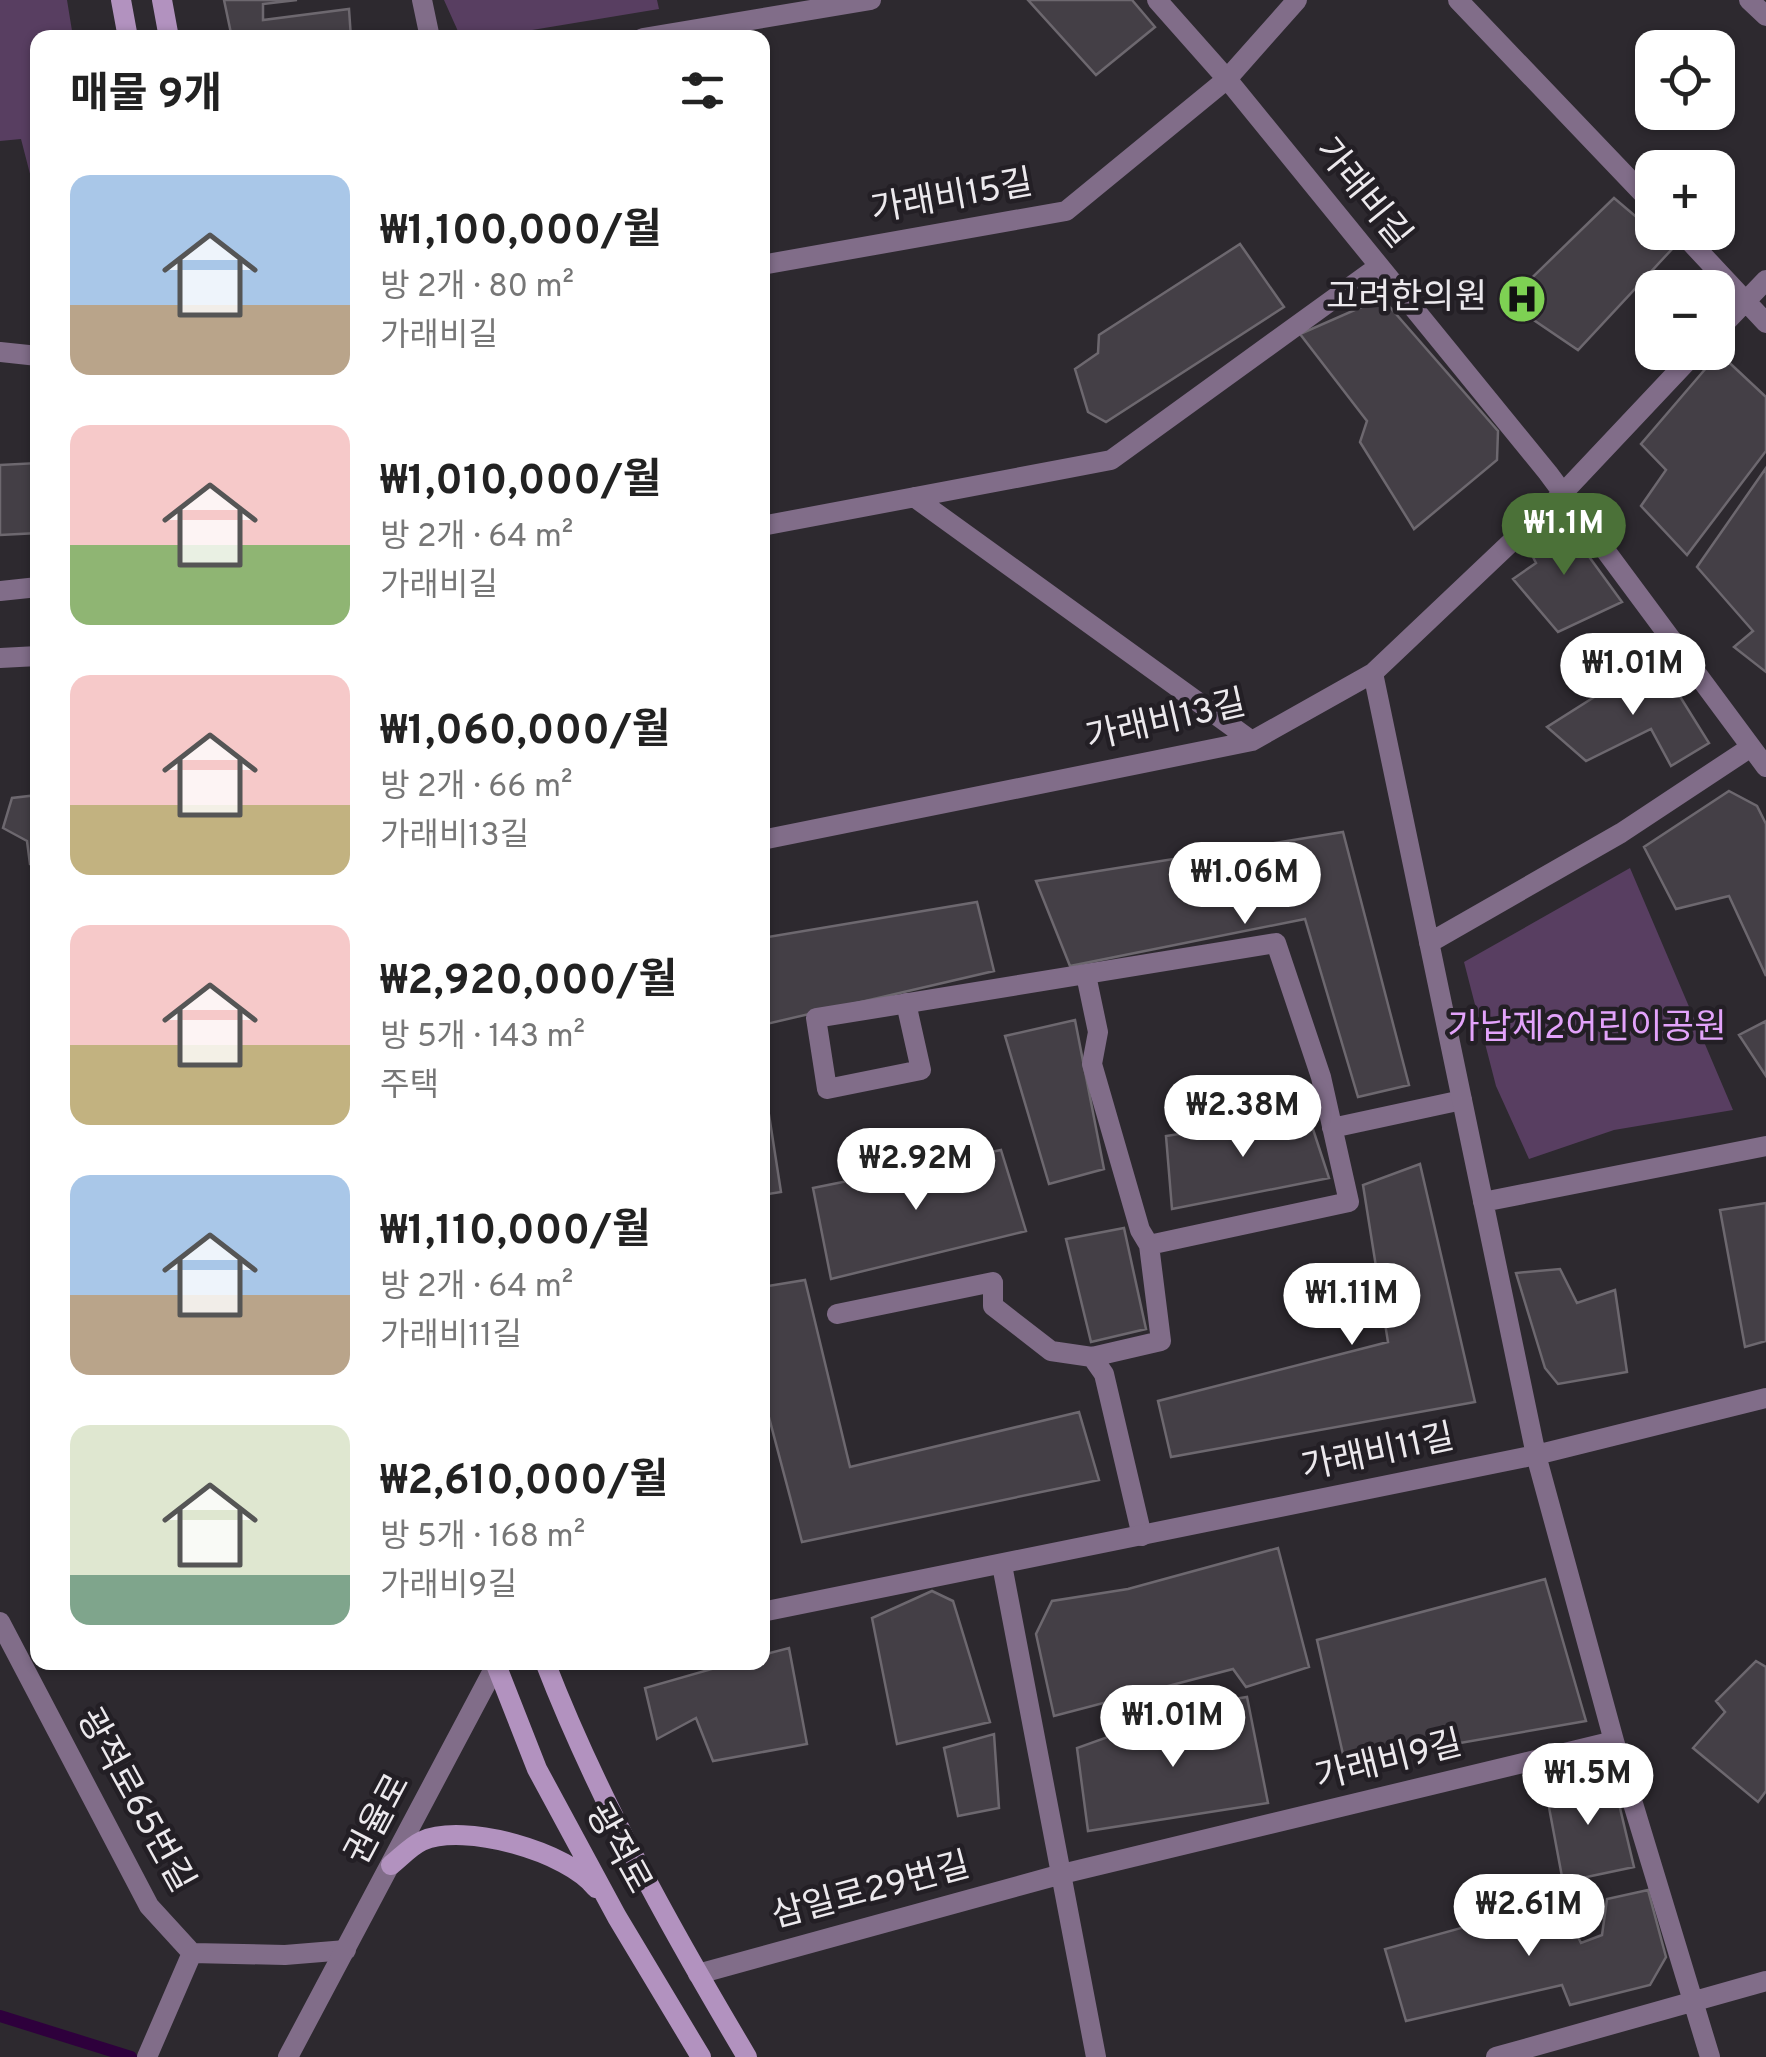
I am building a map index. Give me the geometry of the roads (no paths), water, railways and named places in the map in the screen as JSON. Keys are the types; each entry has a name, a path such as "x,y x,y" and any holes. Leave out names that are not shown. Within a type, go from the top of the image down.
{"main road":[{"path":"121,0 127,30"},
{"path":"162,0 168,30"},
{"name":"광적로","path":"502,1670 537,1769 617,1917 701,2057"},
{"name":"광적로","path":"548,1670 574,1737 698,1974 747,2057"},
{"path":"391,1865 422,1841 436,1838 464,1834 515,1844 586,1875 617,1917"}],"street":[{"path":"422,0 428,30"},
{"path":"694,30 872,0"},
{"name":"가래비길","path":"1157,0 1228,79 1563,493 1766,766"},
{"name":"가래비15길","path":"770,264 1066,211 1228,79 1298,0"},
{"path":"1458,0 1635,185"},
{"path":"1749,0 1766,16"},
{"path":"1698,250 1766,323"},
{"path":"770,519 1112,460 1379,266"},
{"path":"1735,312 1766,280"},
{"path":"0,352 30,355"},
{"name":"가래비13길","path":"770,838 1252,740 1373,673 1563,493 1679,370"},
{"path":"914,497 1252,740"},
{"path":"0,591 30,588"},
{"path":"0,658 30,656"},
{"path":"1373,673 1536,1455 1614,1741 1710,2057"},
{"path":"1430,943 1621,832 1751,747"},
{"path":"906,1002 921,1070 827,1088 816,1018 906,1002 1276,943 1321,1077 1349,1202 1149,1245"},
{"path":"837,1314 993,1282 993,1306 1050,1350 1092,1356 1161,1341 1149,1245 1140,1230 1092,1064 1098,1032 1086,975"},
{"path":"1332,1128 1462,1100"},
{"path":"1483,1202 1766,1146"},
{"path":"1092,1356 1104,1374 1142,1536"},
{"name":"가래비11길","path":"1002,1565 1536,1455 1766,1398"},
{"path":"770,1604 1002,1565 1096,2057"},
{"name":"광적로65번길","path":"0,1622 148,1906 192,1952"},
{"name":"권율로","path":"288,2057 495,1670"},
{"name":"가래비9길","path":"1062,1874 1614,1741"},
{"name":"삼일로29번길","path":"698,1974 1062,1874"},
{"path":"147,2057 192,1952 285,1955 346,1950"},
{"path":"1496,2057 1766,1981"}],"waterway":[{"path":"0,2016 131,2057"}],"place":[{"name":"고려한의원","path":"1522,299"}],"park label":[{"name":"가납제2어린이공원","path":"1587,1029"}]}
